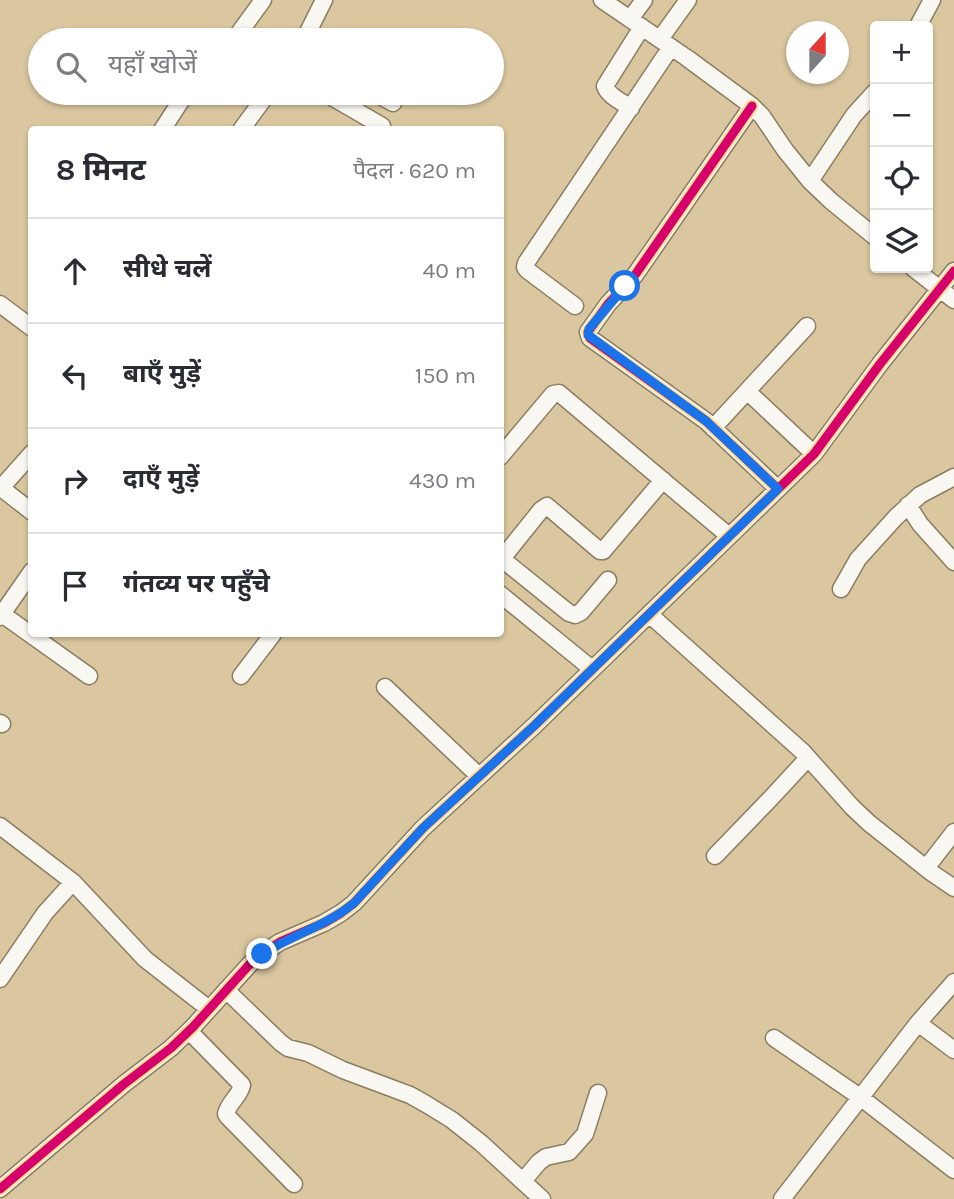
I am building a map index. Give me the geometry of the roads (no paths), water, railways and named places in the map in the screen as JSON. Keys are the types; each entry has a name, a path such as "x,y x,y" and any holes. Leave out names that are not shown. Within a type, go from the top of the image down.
{"street":[{"path":"243,28 263,0"},
{"path":"310,28 324,0"},
{"path":"602,0 752,106 810,181 870,233"},
{"path":"631,108 610,94 605,86 636,23 644,0"},
{"path":"575,306 527,270 527,263 598,153 631,108 688,0"},
{"path":"921,21 932,0"},
{"path":"810,181 854,115 870,97"},
{"path":"170,126 180,105"},
{"path":"244,126 259,105"},
{"path":"346,105 382,126"},
{"path":"752,106 635,275 587,332 590,338 713,428 778,489"},
{"path":"0,1189 124,1084 171,1048 262,954 280,942 341,914 354,903 423,828 535,725 814,454 880,364 954,271"},
{"path":"919,273 954,300"},
{"path":"0,304 28,325"},
{"path":"713,428 807,326"},
{"path":"747,391 814,454"},
{"path":"504,452 547,400 556,393 729,536"},
{"path":"28,457 0,488 28,509"},
{"path":"841,589 858,559 908,505 930,489 954,477"},
{"path":"504,556 547,506 603,551 663,480"},
{"path":"908,505 920,524 954,562"},
{"path":"504,562 575,615 581,612 608,580"},
{"path":"28,577 1,615 28,634"},
{"path":"504,597 592,669"},
{"path":"649,614 808,758 869,824 954,888"},
{"path":"33,637 89,676"},
{"path":"241,676 271,637"},
{"path":"386,687 479,776"},
{"path":"715,856 808,758"},
{"path":"0,826 73,882 145,959 209,1009"},
{"path":"926,868 954,832"},
{"path":"0,978 46,913 73,882"},
{"path":"782,1199 918,1023 954,982"},
{"path":"226,990 288,1048 309,1053 343,1070 410,1095 452,1120 542,1199"},
{"path":"918,1023 954,1050"},
{"path":"189,1031 242,1085 242,1089 226,1109 228,1117 294,1184"},
{"path":"774,1038 860,1097 954,1170"},
{"path":"523,1181 539,1162 547,1157 569,1152 585,1135 598,1093"}]}
